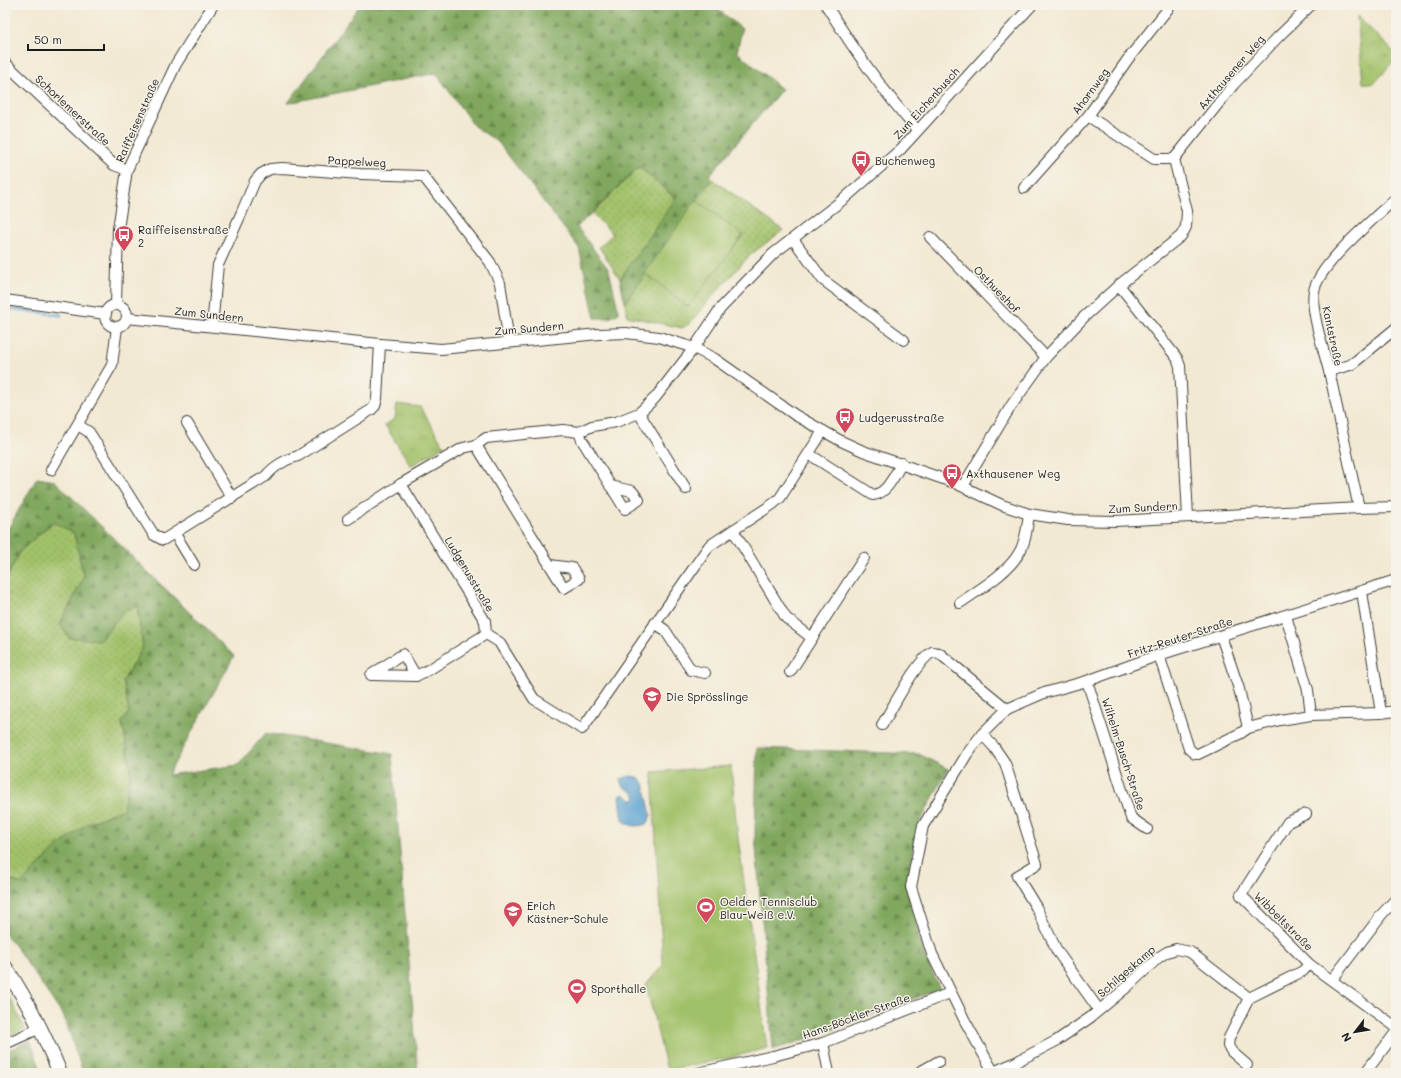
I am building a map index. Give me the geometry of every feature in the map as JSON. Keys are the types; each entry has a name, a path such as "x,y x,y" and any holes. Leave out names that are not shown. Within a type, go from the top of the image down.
{"street":[{"name":"Raiffeisenstraße","path":"116,305 118,229 127,170 176,64 213,5"},
{"path":"826,5 856,53 890,99 917,130"},
{"name":"Zum Eichenbusch","path":"639,413 655,398 694,348 720,309 773,254 845,198 901,149 1032,5"},
{"name":"Ahornweg","path":"1024,188 1088,116 1128,59 1171,5"},
{"name":"Axthausener Weg","path":"1174,159 1234,84 1278,37 1311,5"},
{"name":"Schorlemerstraße","path":"5,63 114,165 127,170"},
{"path":"963,486 1011,406 1046,357 1084,316 1119,285 1181,236 1186,227 1187,211 1174,159 1154,159 1088,116"},
{"name":"Pappelweg","path":"212,326 218,265 240,214 255,181 261,174 270,169 282,168 360,174 423,176 490,262 500,283 509,342"},
{"name":"Kantstraße","path":"1359,508 1329,371 1316,321 1314,290 1321,274 1333,258 1396,198"},
{"name":"Osthueshof","path":"930,236 1046,357"},
{"path":"793,239 823,280 904,340"},
{"path":"1119,285 1177,358 1180,366 1188,517"},
{"path":"5,300 106,314"},
{"path":"116,305 122,307 126,312 127,318 125,323 117,327 110,326 106,320 106,314 111,306 116,305"},
{"name":"Zum Sundern","path":"127,318 441,349 593,334 626,333 659,337 694,348 715,359 796,415 823,431 863,451 902,463 963,486 1002,505 1029,514 1068,520 1115,521 1396,507"},
{"path":"51,470 112,365 117,327"},
{"path":"1329,371 1350,365 1396,328"},
{"path":"78,425 89,432 154,535 163,540 175,534 266,476 271,470 298,456 371,410 375,406 377,399 380,344"},
{"path":"348,519 401,484 463,448 476,445 486,438 563,430 579,432 592,426 616,422 639,413 686,489"},
{"path":"187,423 232,498"},
{"path":"416,676 430,669 486,634 499,642 534,699 582,729 709,546 780,498 823,431"},
{"path":"579,432 582,440 610,486"},
{"path":"476,445 550,565"},
{"path":"809,454 873,495 884,491 902,463"},
{"name":"Ludgerusstraße","path":"401,484 485,621 486,634"},
{"path":"960,604 997,576 1013,562 1020,553 1025,540 1029,514"},
{"path":"734,530 786,618 812,638"},
{"path":"175,534 194,565"},
{"path":"790,672 864,558"},
{"name":"Fritz-Reuter-Straße","path":"994,1073 950,993 932,954 911,887 923,826 967,754 982,734 1007,709 1044,693 1086,681 1159,655 1396,580"},
{"path":"1362,592 1381,713"},
{"path":"1286,616 1308,690 1311,715"},
{"path":"655,623 665,630 691,670 705,673"},
{"path":"1221,636 1239,689 1248,728"},
{"path":"882,725 918,667 926,656 932,652 939,653 1007,709"},
{"path":"1159,655 1189,748 1192,752 1198,754 1241,734 1248,728 1280,720 1311,715 1381,713 1396,711"},
{"name":"Wilhelm-Busch-Straße","path":"1086,681 1131,818 1147,829"},
{"name":"Schilgeskamp","path":"982,734 994,747 1005,763 1037,864 1017,876 1036,906 1057,951 1099,1010"},
{"name":"Wibbeltstraße","path":"1306,814 1288,822 1241,895 1309,964 1396,1027"},
{"path":"1332,980 1382,914 1396,899"},
{"name":"Schilgeskamp","path":"994,1073 1056,1041 1099,1010 1126,988 1159,957 1176,949 1190,952 1249,998"},
{"path":"1248,1065 1232,1052 1228,1046 1229,1038 1249,998 1303,971 1309,964"},
{"path":"5,967 21,991 40,1028 60,1073"},
{"name":"Hans-Böckler-Straße","path":"698,1073 823,1043 950,993"},
{"path":"5,1044 40,1028"},
{"path":"1364,1073 1396,1032"},
{"path":"823,1043 829,1073"},
{"path":"918,1073 939,1060"}],"green space":[{"path":"360,5 713,5 742,29 737,52 782,89 709,176 712,179 625,303 620,279 676,198 639,167 577,227 609,270 619,313 610,318 595,318 579,248 498,142 474,126 436,73 288,103"},
{"path":"1357,16 1396,54 1396,58 1374,84 1363,83"},
{"path":"639,166 676,199 620,279 599,247 613,234 592,214"},
{"path":"712,179 783,230 749,256 690,323 682,328 627,316 625,303 645,273 688,306 743,235 696,200"},
{"path":"696,200 743,235 688,307 645,273"},
{"path":"397,404 420,407 444,446 411,466 385,425 395,419"},
{"path":"37,478 55,481 234,656 168,775 238,765 266,733 392,754 418,1073 83,1073 64,1017 18,950 5,934 5,878 21,884 58,846 89,823 123,809 131,769 122,722 129,712 123,681 143,647 137,606 123,612 100,640 69,638 60,624 84,577 74,533 53,522 20,551 5,582 5,534"},
{"path":"53,522 74,533 84,577 60,624 100,640 123,612 137,606 143,647 123,681 129,712 122,723 131,769 123,809 89,823 58,846 21,884 5,878 5,582 20,551"},
{"path":"757,748 919,754 948,769 918,826 907,888 925,957 940,989 818,1035 773,1050 755,836"},
{"name":"Oelder Tennisclub Blau-Weiß e.V.","path":"731,766 737,831 767,1048 729,1058 667,1070 646,985 663,965 652,772"},
{"path":"5,992 12,1002 25,1029 5,1038"},
{"path":"30,1040 42,1073 5,1073 5,1052"}],"water":[{"path":"630,776 638,777 644,783 651,815 648,823 642,825 634,826 628,824 622,816 620,796 624,794 631,800 636,799 635,795 621,783 620,779"}],"waterway":[{"path":"5,308 61,315"}],"place":[{"name":"Buchenweg","path":"861,177"},
{"name":"Raiffeisenstraße 2","path":"124,252"},
{"name":"Ludgerusstraße","path":"845,434"},
{"name":"Axthausener Weg","path":"952,490"},
{"name":"Die Sprösslinge","path":"652,713"},
{"name":"Oelder Tennisclub Blau-Weiß e.V.","path":"706,924"},
{"name":"Erich Kästner-Schule","path":"513,928"},
{"name":"Sporthalle","path":"577,1005"}]}
